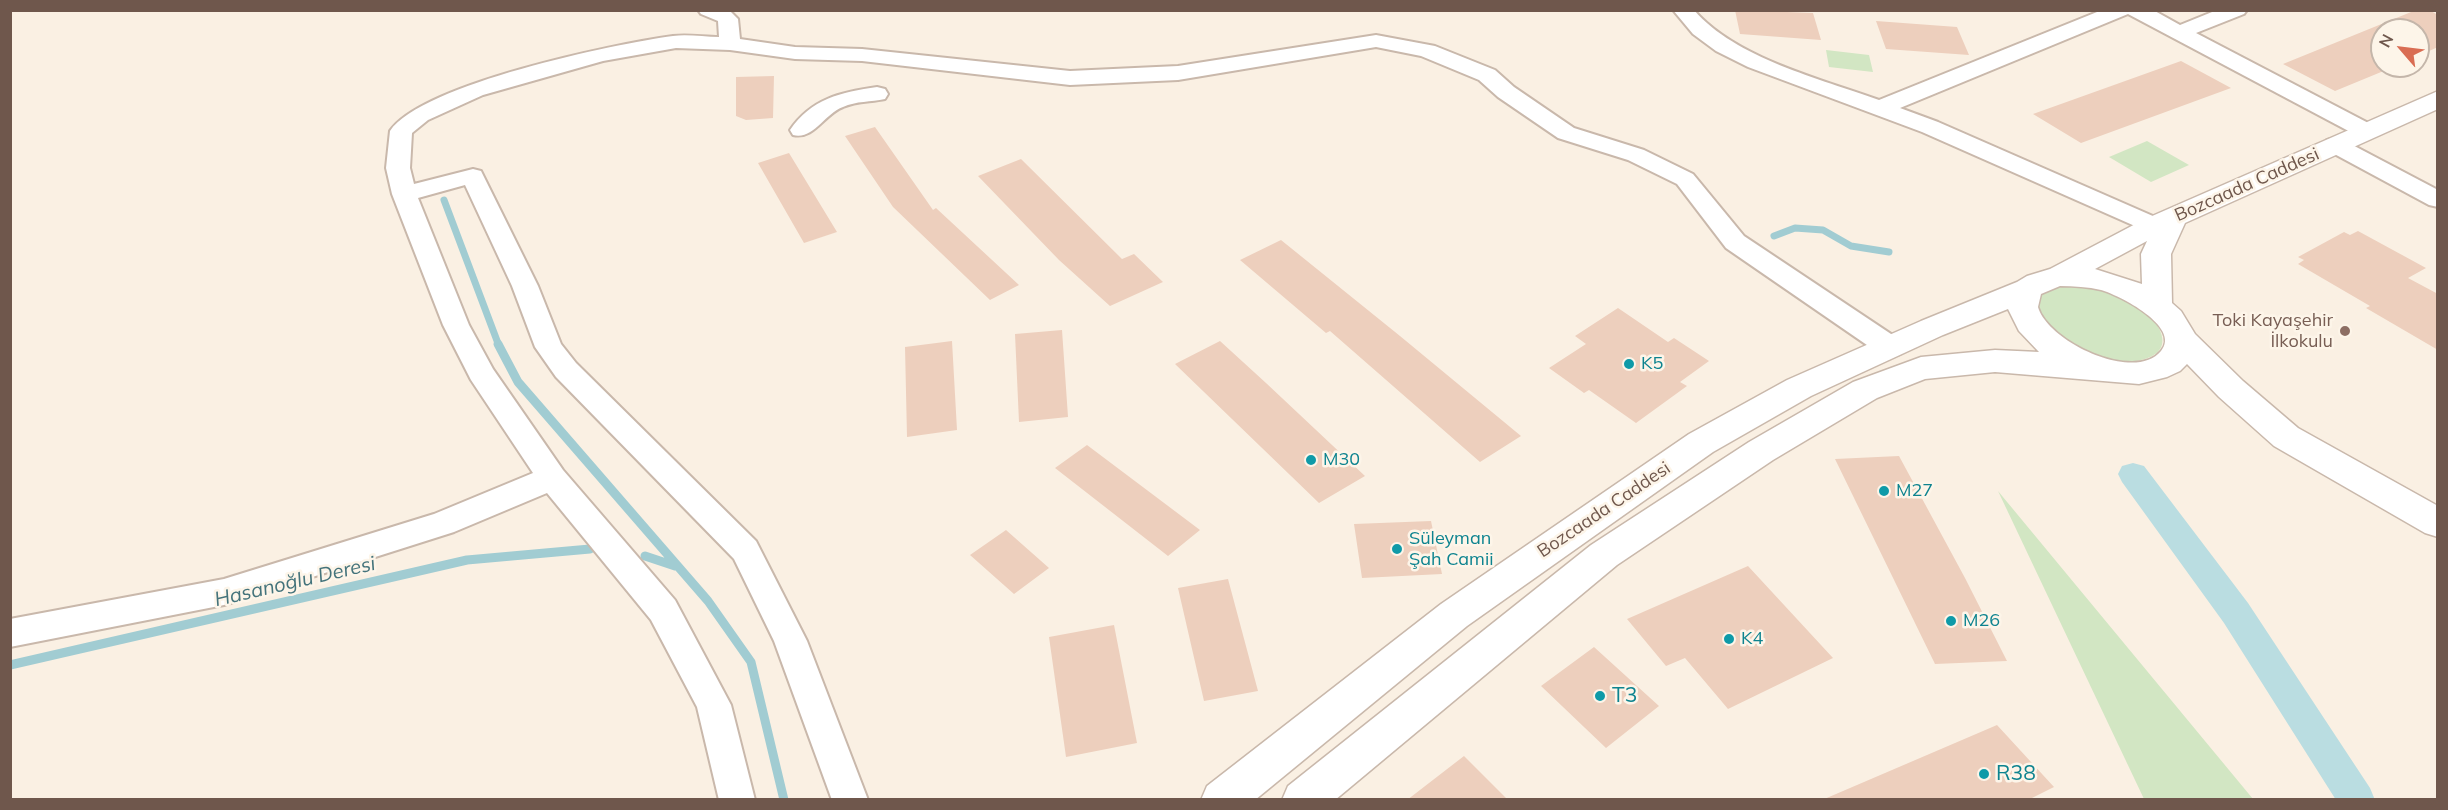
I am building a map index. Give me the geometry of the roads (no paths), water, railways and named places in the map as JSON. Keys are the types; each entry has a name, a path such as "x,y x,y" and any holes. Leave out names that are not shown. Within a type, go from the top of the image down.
{"street":[{"path":"708,10 718,12 728,19 730,44"},
{"path":"1683,10 1700,30 1723,47 1756,62 1930,127 2162,223 2156,254 2157,306"},
{"path":"1880,108 2121,10"},
{"path":"2136,10 2366,131"},
{"path":"2179,33 2236,10"},
{"path":"737,800 714,705 663,610 552,478 481,373 456,325 404,194 398,168 400,131 420,115 475,90 601,55 676,42 730,44 795,53 862,55 1070,78 1178,73 1376,41 1427,51 1487,75 1506,92 1566,133 1636,155 1685,179 1735,242 1890,347"},
{"path":"801,130 815,113 830,102 877,94"},
{"name":"Bozcaada Caddesi","path":"1222,800 1454,615 1701,444 1799,388 2044,280 2061,276 2162,223 2438,99"},
{"path":"2335,145 2438,200"},
{"path":"404,194 473,176 525,286 549,347 566,370 745,550 766,586 790,639 850,800"},
{"path":"2061,276 2084,276 2110,282 2135,292 2157,306 2173,322 2180,338 2231,389 2286,437 2438,523"},
{"path":"2028,289 2022,302 2026,318 2038,334 2065,354 2109,371 2134,373 2156,371 2171,363 2180,352 2180,338"},
{"name":"Bozcaada Caddesi","path":"1303,800 1493,647 1555,592 1604,555 1761,451 1864,390 1921,368 1995,361 2109,371"},
{"path":"10,633 224,592 443,523 552,478"}],"waterway":[{"name":"Hasanoğlu Deresi","path":"444,200 499,346"},
{"path":"1774,236 1795,228 1823,230 1851,246 1889,252"},
{"name":"Hasanoğlu Deresi","path":"499,346 518,382 708,601 751,662 784,800"},
{"path":"2133,474 2236,613 2357,800"},
{"name":"Hasanoğlu Deresi","path":"10,665 467,560 590,549"},
{"name":"Hasanoğlu Deresi","path":"645,556 675,566"}],"place":[{"name":"Toki Kayaşehir İlkokulu","path":"2345,331"},
{"name":"K5","path":"1629,364"},
{"name":"M30","path":"1311,460"},
{"name":"M27","path":"1884,491"},
{"name":"Süleyman Şah Camii","path":"1397,549"},
{"name":"M26","path":"1951,621"},
{"name":"K4","path":"1729,639"},
{"name":"T3","path":"1600,696"},
{"name":"R38","path":"1984,774"}]}
